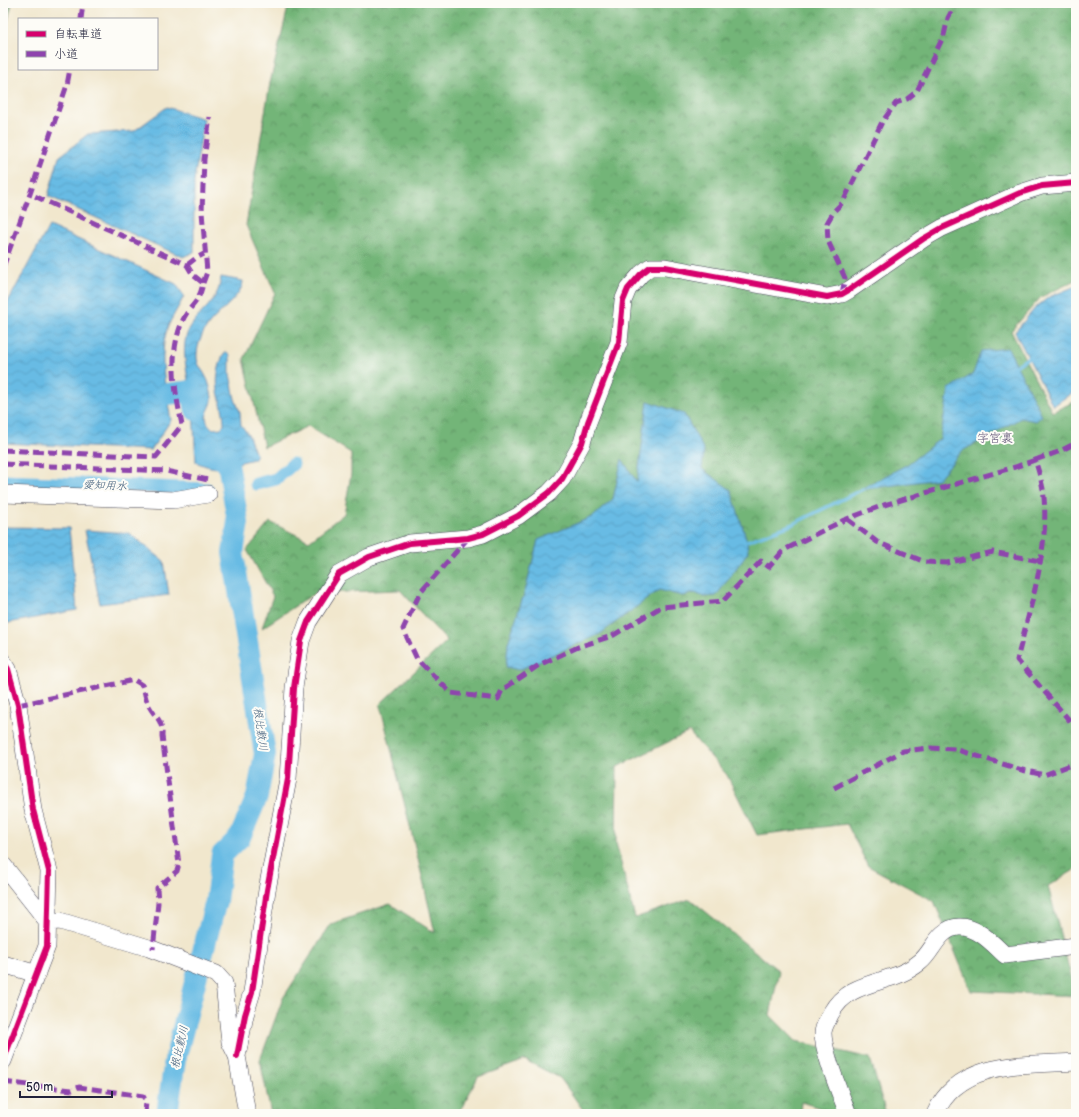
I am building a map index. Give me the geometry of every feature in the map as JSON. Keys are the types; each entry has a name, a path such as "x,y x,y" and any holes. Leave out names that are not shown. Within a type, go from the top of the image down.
{"street":[{"path":"237,1056 245,1015 252,992 267,890 288,779 294,688 301,641 308,622 339,574 369,557 410,543 468,538 483,534 518,516 549,493 562,479 582,443 588,422 619,342 623,301 628,289 641,274 650,267 664,266 827,297 850,290 923,239 948,225 1020,193 1042,186 1076,183"},
{"path":"3,494 173,500 208,494"},
{"path":"3,662 8,669 18,705 33,810 49,872 47,946 3,1061"},
{"path":"3,865 48,922"},
{"path":"48,922 60,921 149,948 216,974 224,983 230,1042 237,1056 248,1114"},
{"path":"848,1114 834,1076 823,1033 834,1007 847,993 870,983 905,973 921,961 938,938 947,931 959,927 978,932 1005,955 1076,946"},
{"path":"3,964 37,974"},
{"path":"935,1114 950,1091 965,1080 983,1071 1012,1066 1076,1062"}],"green space":[{"path":"3,3 12,3 3,41"},
{"path":"289,3 1076,3 1076,280 1041,297 1011,331 1052,412 1076,401 1076,869 1048,886 1076,996 971,991 934,901 868,866 847,824 757,835 727,775 689,732 617,767 616,843 635,918 690,899 779,971 770,1015 796,1041 870,1058 886,1114 839,1114 801,1102 800,1114 586,1114 560,1078 525,1060 478,1077 462,1107 456,1114 271,1114 260,1060 283,998 331,924 390,904 435,933 380,704 447,641 400,590 315,593 262,628 273,596 247,550 270,522 309,541 344,514 351,474 351,453 308,426 264,447 244,359 275,293 246,225 270,83"}],"water":[{"path":"167,107 204,119 194,181 194,252 183,257 48,196 59,157 88,134 134,131"},
{"path":"49,226 176,284 184,296 167,329 164,341 163,364 171,420 151,450 3,443 3,311"},
{"path":"221,277 243,281 242,287 234,299 207,327 198,346 197,355 199,366 208,380 212,398 212,402 206,417 209,425 213,429 221,428 224,425 224,417 217,382 222,358 227,352 230,355 230,374 235,399 240,412 241,425 248,434 256,455 254,459 233,464 232,468 209,467 196,462 193,411 189,397 181,397 181,388 189,387 185,355 186,337 194,322 216,295"},
{"path":"1076,286 1076,390 1053,406 1015,332 1036,307 1049,297"},
{"path":"1008,348 1042,416 1036,421 1021,418 962,451 938,479 859,490 908,464 940,439 949,389 973,374 981,351"},
{"path":"648,401 684,414 704,450 702,469 731,490 747,541 748,552 716,596 704,597 695,593 682,596 659,590 600,634 519,670 506,667 508,643 525,591 538,540 594,516 613,499 622,459 637,482"},
{"path":"3,527 69,528 77,610 3,624"},
{"path":"85,530 129,533 164,561 169,595 100,604"}],"waterway":[{"path":"1014,367 1032,355"},
{"name":"根比敷川","path":"167,394 192,391 196,410"},
{"name":"根比敷川","path":"167,1114 175,1060 216,901 222,855 240,837 257,797 265,754 233,553 238,522 228,463 206,449"},
{"name":"愛知用水","path":"256,484 276,479 293,464"},
{"name":"愛知用水","path":"3,481 207,489"},
{"path":"747,541 791,525 863,489"}],"marked path":[{"path":"81,18 83,3"},
{"path":"842,294 845,278 828,241 827,223 834,211 843,202 882,122 896,103 907,99 917,91 944,35 948,18 956,3"},
{"path":"3,267 30,194 67,85 70,70"},
{"path":"203,283 207,272 202,212 204,159 210,117"},
{"path":"3,450 156,457 182,425 175,386 175,348 182,322 199,296 203,283 193,275 187,265 30,194"},
{"path":"187,265 204,254"},
{"path":"1035,460 1058,452 1076,443"},
{"path":"468,538 420,593 403,629 417,659 451,693 498,699 502,690 539,665 578,647 612,636 661,607 723,601 761,561 769,567 784,550 844,520 884,505 1035,460 1043,489 1045,510 1044,532 1038,576 1017,660 1076,728"},
{"path":"3,464 166,471 208,480"},
{"path":"847,519 877,542 925,562 947,563 993,552 1040,561"},
{"path":"18,705 134,680 142,685 148,703 160,722 162,730 179,864 177,871 157,888 158,903 153,949"},
{"path":"834,788 903,751 930,748 955,749 1022,770 1044,775 1076,763"},
{"path":"3,1082 72,1090 79,1087 143,1096 146,1101 145,1114"}],"cycle path":[{"path":"237,1056 245,1015 252,992 267,890 288,779 294,688 301,641 308,622 339,574 369,557 410,543 468,538 483,534 518,516 549,493 562,479 582,443 588,422 619,342 623,301 628,289 641,274 650,267 665,267 827,297 842,294 849,290 923,239 942,228 1020,193 1042,186 1076,183"},
{"path":"3,662 8,669 18,705 33,810 49,871 47,946 3,1061"}],"district":[{"name":"字宮裏","path":"995,438"}]}
